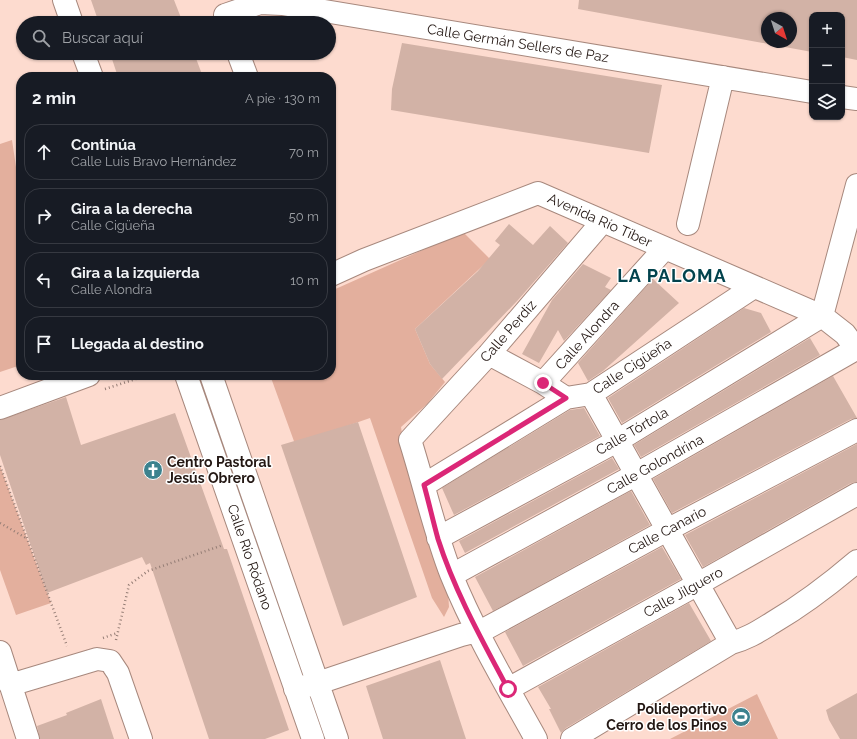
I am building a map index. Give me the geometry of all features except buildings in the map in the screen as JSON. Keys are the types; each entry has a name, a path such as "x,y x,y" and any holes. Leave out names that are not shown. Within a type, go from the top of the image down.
{"street":[{"path":"64,0 70,16"},
{"name":"Calle Germán Sellers de Paz","path":"232,16 260,3 282,4 809,91"},
{"path":"86,60 90,72"},
{"path":"241,60 245,72"},
{"path":"688,224 723,77"},
{"path":"845,97 857,99"},
{"path":"822,316 857,185"},
{"name":"Avenida Río Tíber","path":"336,273 364,260 538,193 822,316 845,334 857,349"},
{"name":"Calle Perdiz","path":"424,485 410,440 489,354 603,222"},
{"name":"Calle Alondra","path":"566,398 543,383 665,248"},
{"name":"Calle Cigüeña","path":"424,485 566,398 591,394 754,287"},
{"name":"Calle Tórtola","path":"438,538 617,440 822,316"},
{"name":"Calle Golondrina","path":"452,575 636,476 857,349"},
{"path":"489,354 543,383"},
{"path":"0,408 76,380"},
{"name":"Calle Río Ródano","path":"188,380 313,739"},
{"name":"Calle Río Ródano","path":"213,380 337,739"},
{"path":"591,394 731,643"},
{"name":"Calle Canario","path":"295,689 318,683 461,635 478,632 857,430"},
{"path":"424,485 438,538 452,575 478,632 536,739"},
{"name":"Calle Jilguero","path":"508,689 857,494"},
{"path":"572,739 731,643 744,640 819,594 857,561"},
{"path":"0,652 28,739"},
{"path":"10,685 97,659 110,661 118,673 141,739"}],"path":[{"path":"0,466 68,649"},
{"path":"0,523 27,538"},
{"path":"110,661 130,585 148,571 225,545"}],"shaded area":[{"path":"12,140 16,167 16,367 0,372 0,144"},
{"path":"463,232 490,259 415,329 430,364 445,382 427,404 401,427 409,478 448,591 449,607 444,617 432,598 370,418 295,444 272,380 336,380 336,289"},
{"path":"0,466 51,603 16,615 0,570"},
{"name":"Polideportivo Cerro de los Pinos","path":"757,694 778,739 670,739"}],"place":[{"name":"Centro Pastoral Jesús Obrero","path":"153,470"},
{"name":"Polideportivo Cerro de los Pinos","path":"741,717"}],"district":[{"name":"LA PALOMA","path":"672,275"}],"route":[{"path":"508,689 466,608 452,575 438,538 424,485 566,398 543,383"}]}
